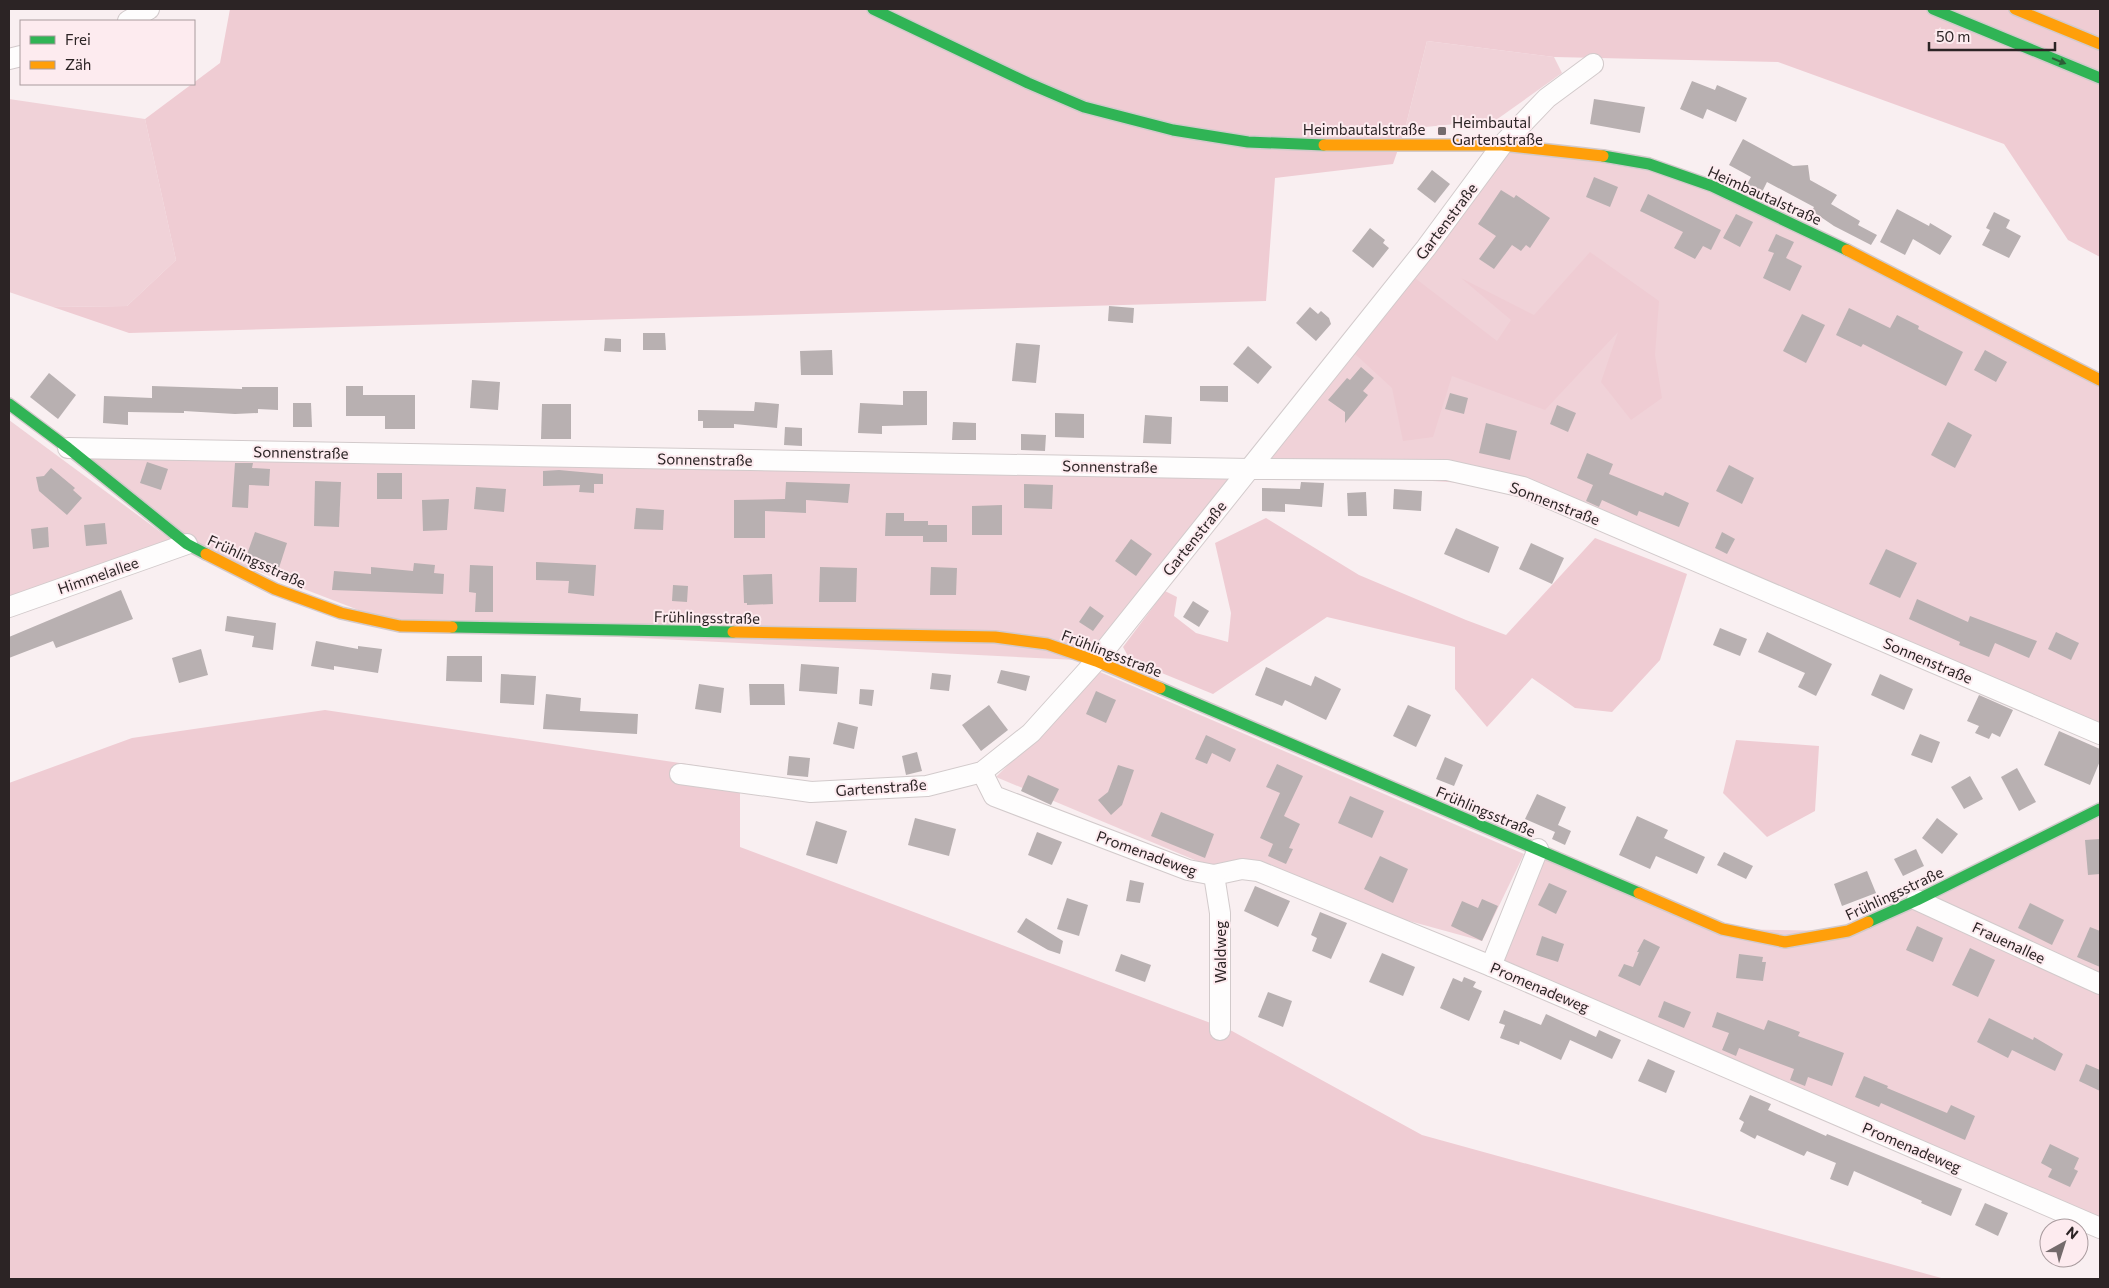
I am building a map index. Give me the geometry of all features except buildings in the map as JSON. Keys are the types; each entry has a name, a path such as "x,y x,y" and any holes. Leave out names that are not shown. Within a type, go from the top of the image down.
{"main road":[{"name":"Heimbautalstraße","path":"873,9 1028,83 1084,107 1173,130 1248,142 1334,145 1502,144 1593,154 1649,164 1712,186 1822,237 2100,380"},
{"path":"1933,9 2100,78"},
{"path":"2015,9 2100,44"},
{"name":"Frühlingsstraße","path":"9,404 68,448 187,544 276,590 341,614 400,626 994,637 1047,644 1096,661 1722,929 1785,942 1848,931 1917,900 2100,809"}],"street":[{"path":"130,20 149,9"},
{"name":"Gartenstraße","path":"680,774 811,792 927,786 982,772 1031,733 1096,661 1426,248 1502,144 1547,98 1593,64"},
{"name":"Sonnenstraße","path":"68,448 1250,469 1447,470 1523,487 2100,734"},
{"name":"Himmelallee","path":"9,607 187,544"},
{"name":"Promenadeweg","path":"982,772 994,796 1188,870 1214,875 1242,869 1258,871 1491,966 2100,1228"},
{"path":"1491,966 1538,849"},
{"name":"Waldweg","path":"1214,875 1220,913 1220,1030"},
{"name":"Frauenallee","path":"1917,900 2100,984"}],"shaded area":[{"path":"230,9 2100,9 2100,257 2068,240 2004,144 1778,62 1554,57 1427,41 1405,129 1393,164 1275,178 1266,301 129,333 53,307 127,306 176,260 145,119 191,85 195,85 195,82 220,63"},
{"path":"1427,41 1554,57 1562,73 1496,120 1405,129"},
{"path":"9,99 145,119 176,260 127,306 53,307 9,292"},
{"path":"1502,145 1689,178 2100,385 2100,734 1523,487 1250,469"},
{"path":"1590,252 1659,301 1655,355 1662,398 1631,420 1601,382 1618,332 1545,410 1452,376 1433,437 1403,441 1392,388 1354,353 1411,275 1497,341 1511,320 1461,278 1534,315"},
{"path":"9,420 170,539 9,597"},
{"path":"68,448 1250,469 1096,661 400,626 187,544"},
{"path":"1266,518 1359,575 1506,635 1595,538 1687,574 1660,660 1612,712 1575,708 1532,678 1487,727 1455,689 1455,647 1327,617 1213,694 1130,660 1123,647 1165,591 1177,597 1174,616 1196,633 1228,642 1231,613 1215,543"},
{"path":"1100,672 1524,854 1482,941 1209,866 996,777"},
{"path":"325,710 740,772 740,847 1232,1031 1422,1135 1945,1279 9,1279 9,783 132,738"},
{"path":"1736,740 1819,746 1815,811 1767,837 1723,793"},
{"path":"2100,809 2100,1228 2089,1223 2089,1218 2077,1218 1491,966 1538,849 1722,929 1848,931"}],"traffic: fast":[{"path":"873,9 1028,83 1084,107 1173,130 1248,142 1324,145"},
{"path":"1933,9 2100,78"},
{"path":"1603,156 1649,164 1712,186 1847,250"},
{"path":"9,404 68,448 187,544 206,554"},
{"path":"452,627 733,632"},
{"path":"1160,688 1639,893"},
{"path":"1868,922 1917,900 2100,809"}],"traffic: slow":[{"path":"2015,9 2100,44"},
{"path":"1324,145 1502,145 1603,156"},
{"path":"1847,250 2100,380"},
{"path":"206,554 275,589 341,613 400,626 452,627"},
{"path":"733,632 995,637 1047,644 1096,661 1160,688"},
{"path":"1639,893 1722,929 1785,942 1848,931 1868,922"}],"place":[{"name":"Heimbautal Gartenstraße","path":"1442,131"}]}
